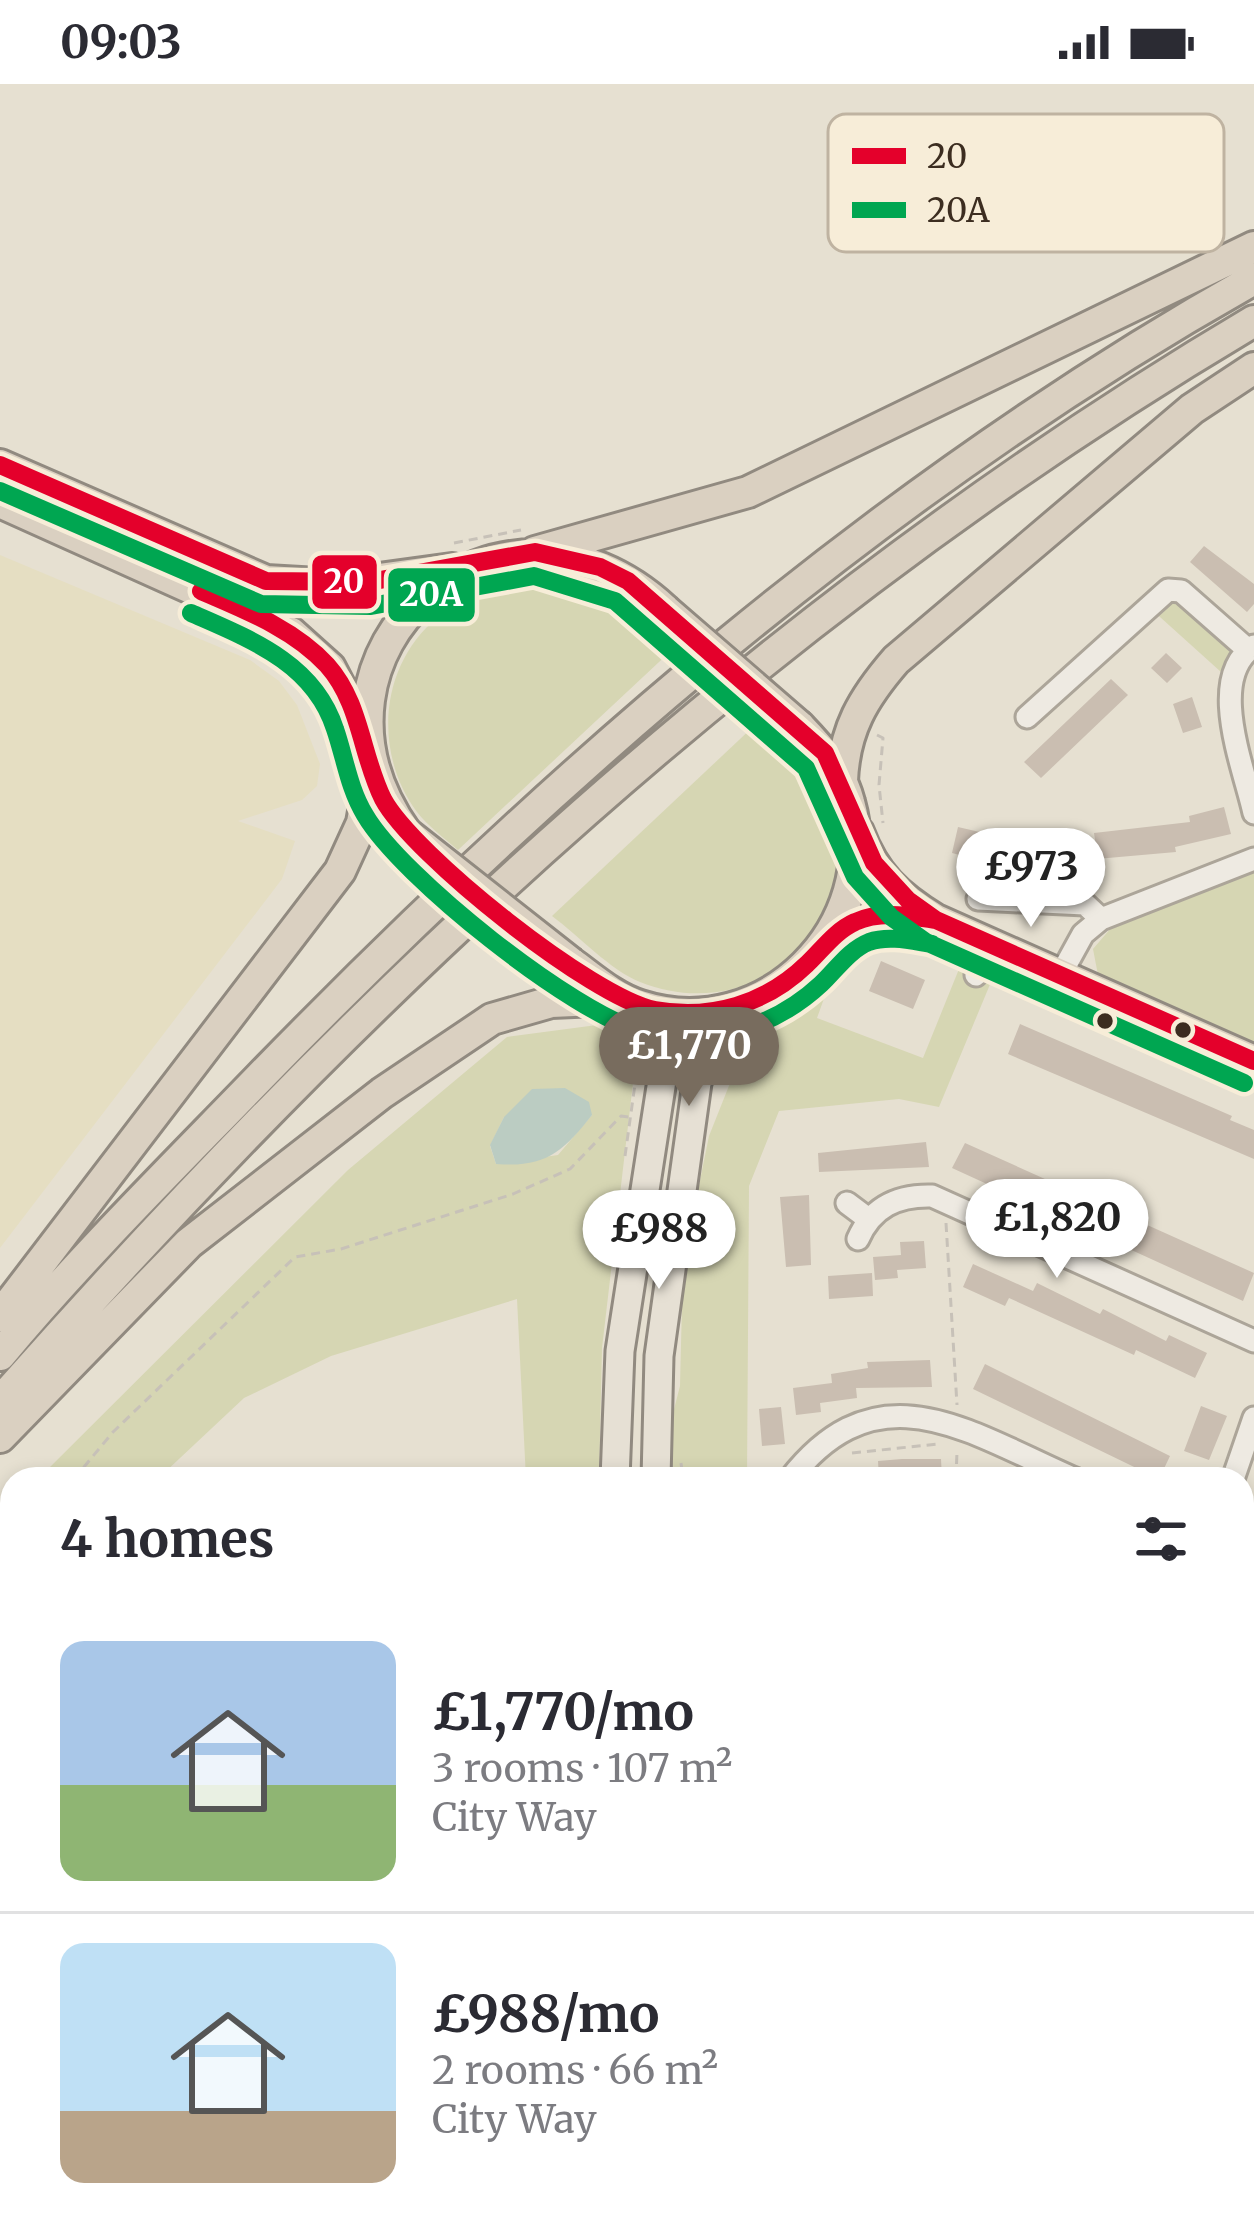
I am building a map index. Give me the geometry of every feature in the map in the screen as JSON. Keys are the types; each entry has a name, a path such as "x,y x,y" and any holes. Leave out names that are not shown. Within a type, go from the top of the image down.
{"highway":[{"path":"0,465 266,581 335,585 748,492 1254,247"},
{"path":"0,1354 66,1277 394,940 644,716 818,567 1154,335 1254,279"},
{"path":"0,1402 87,1304 411,970 610,788 841,597 1172,370 1254,321"},
{"path":"1254,368 1192,409 896,660 852,722 843,748 842,781 878,874 897,896 936,920 1254,1060"},
{"path":"0,502 291,633 330,668 370,755 385,803 406,833 571,963 632,1003"},
{"path":"537,539 645,591 800,726 842,781"},
{"path":"0,1316 340,871 362,823 370,755 370,689 388,640 456,556"},
{"path":"831,939 852,877 854,820"},
{"path":"0,1437 189,1243 382,1094 492,1018 551,1002 632,1003 681,1014 757,1002 801,971 831,939 876,916 936,920"}],"main road":[{"path":"656,1467 659,1356 697,1083 709,1046 757,1002"},
{"path":"615,1467 620,1351 665,1061 662,1039 632,1003"}],"street":[{"path":"1027,717 1168,590 1181,591 1251,647 1237,663 1230,700 1254,813"},
{"path":"1061,974 1083,934 1101,919 1254,859"},
{"path":"978,899 1085,904 1101,919"},
{"path":"976,975 989,943"},
{"path":"858,1240 867,1218 911,1195 944,1200 1254,1341"},
{"path":"848,1203 867,1218"},
{"path":"801,1467 835,1432 861,1420 916,1417 958,1428 1047,1467"},
{"path":"1237,1467 1254,1418"}],"path":[{"path":"456,556 537,539"},
{"path":"84,1467 113,1432 295,1257 341,1249 513,1194 570,1169 621,1116 629,1117"},
{"path":"944,1200 958,1428"},
{"path":"847,1454 958,1442 957,1467"}],"shaded area":[{"path":"0,555 250,660 279,681 297,705 320,764 317,786 302,800 238,821 295,841 282,879 0,1248"},
{"path":"565,1088 589,1102 592,1115 572,1139 540,1160 496,1164 490,1145 504,1117 532,1089"}],"green space":[{"path":"564,580 611,596 674,648 458,850 421,817 403,789 389,737 394,684 418,637 451,608 498,592"},
{"path":"1168,590 1247,649 1231,681 1150,608"},
{"path":"756,724 805,767 832,806 839,863 830,901 812,934 787,961 756,981 720,992 681,992 629,977 552,916"},
{"path":"1254,872 1254,1048 1098,975 1093,949 1111,928"},
{"path":"959,969 991,982 939,1107 899,1099 779,1111 749,1186 747,1467 659,1467 680,1386 683,1264 709,1136 740,1058 831,979 817,1018 923,1058"},
{"path":"597,1025 627,1037 637,1049 602,1348 599,1467 525,1467 517,1299 331,1356 244,1398 170,1467 50,1467 348,1170 507,1037","holes":["592,1115 558,1155 496,1164 490,1146 504,1117"]}],"building":[{"path":"1204,546 1254,584 1254,604 1247,612 1190,562"},
{"path":"1166,653 1182,668 1167,683 1151,668"},
{"path":"1111,679 1128,695 1041,778 1024,762"},
{"path":"1192,697 1202,727 1183,733 1173,704"},
{"path":"1224,807 1231,834 1175,847 1176,852 1085,860 1085,872 1005,867 952,853 958,827 988,834 986,839 1096,846 1094,833 1190,822 1189,816"},
{"path":"881,961 925,980 913,1009 869,991"},
{"path":"1020,1024 1232,1116 1230,1120 1254,1130 1254,1159 1008,1054"},
{"path":"926,1142 929,1167 819,1172 818,1153"},
{"path":"965,1143 1254,1273 1243,1301 952,1168"},
{"path":"809,1195 811,1265 786,1267 780,1197"},
{"path":"924,1241 926,1268 897,1270 898,1278 875,1280 873,1257 901,1255 900,1242"},
{"path":"973,1264 1033,1291 1037,1283 1100,1314 1103,1309 1166,1341 1169,1335 1207,1353 1195,1378 1009,1298 1005,1306 963,1287"},
{"path":"872,1273 873,1296 829,1299 828,1276"},
{"path":"930,1360 932,1387 856,1388 857,1398 820,1403 821,1412 796,1415 793,1388 832,1383 831,1374 868,1368 867,1362"},
{"path":"985,1364 1170,1456 1165,1467 1134,1467 973,1389"},
{"path":"1201,1406 1227,1416 1209,1460 1184,1451"},
{"path":"781,1407 785,1444 762,1446 759,1409"},
{"path":"941,1459 941,1467 878,1467 878,1461"}],"transit line":[{"name":"20","path":"0,465 266,581 369,582 535,552 600,567 628,581 825,753 874,863 908,900 936,920 1254,1061"},
{"name":"20A","path":"0,491 261,604 371,606 534,576 615,601 806,768 855,877 891,917 926,942 1244,1083"},
{"name":"20","path":"201,591 268,622 314,652 347,696 383,799 401,824 507,921 627,1000 676,1013 737,1006 791,978 855,922 884,915 936,920"},
{"name":"20A","path":"191,613 277,656 312,687 335,729 365,815 414,873 534,972 613,1020 667,1037 715,1036 783,1012 869,942 892,939 932,944"}]}
